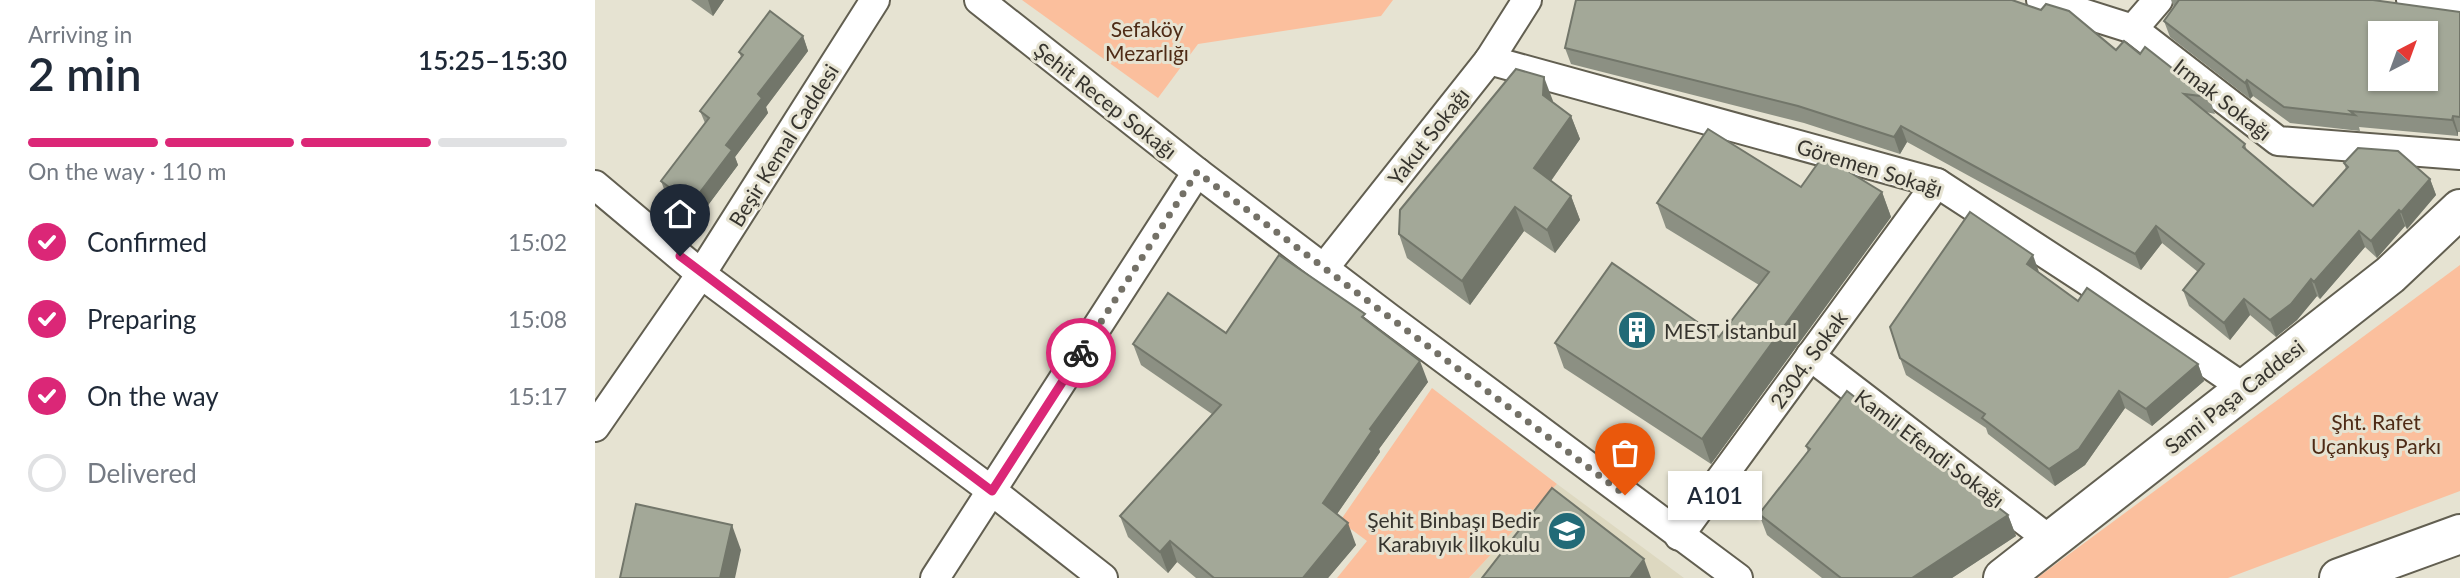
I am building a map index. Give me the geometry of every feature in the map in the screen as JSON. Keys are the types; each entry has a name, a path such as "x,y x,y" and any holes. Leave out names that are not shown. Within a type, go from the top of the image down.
{"street":[{"name":"Beşir Kemal Caddesi","path":"595,427 701,274 874,0"},
{"name":"Şehit Recep Sokağı","path":"979,0 1197,172 1738,578"},
{"name":"Yakut Sokağı","path":"1324,268 1489,60 1527,0"},
{"name":"Irmak Sokağı","path":"2041,0 2133,29 2278,141 2460,155"},
{"path":"2133,29 2158,0"},
{"path":"2411,0 2460,6"},
{"name":"Göremen Sokağı","path":"1489,60 1937,183 2244,388"},
{"path":"935,578 1197,172"},
{"name":"2304. Sokak","path":"1679,536 1937,183"},
{"path":"595,185 701,274 992,491 1103,578"},
{"name":"Sami Paşa Caddesi","path":"2003,578 2390,275 2460,209"},
{"name":"Kamil Efendi Sokağı","path":"1810,356 2051,541"},
{"path":"2339,578 2460,534"}],"shaded area":[{"name":"Şehit Binbaşı Bedir Karabıyık İlkokulu","path":"1557,484 1684,578 1469,578"}],"green space":[{"name":"Sefaköy Mezarlığı","path":"1022,0 1393,0 1381,16 1198,44 1158,98"},
{"name":"Şht. Rafet Uçankuş Parkı","path":"2460,265 2460,491 2228,578 2037,578"},
{"path":"1432,388 1557,484 1469,578 1337,578 1367,541 1340,521"}],"building":[{"path":"1576,0 2012,0 2041,10 2046,4 2069,11 2116,50 2124,41 2140,54 2145,47 2209,97 2184,94 2245,144 2243,147 2313,206 2348,167 2344,163 2358,148 2398,151 2430,179 2371,241 2359,231 2314,282 2311,279 2291,304 2270,320 2244,299 2224,323 2183,290 2204,264 2156,226 2135,254 1901,126 1894,137 1798,106 1565,48"},
{"path":"2179,0 2373,0 2460,12 2460,117 2453,116 2452,120 2350,111 2355,115 2284,107 2247,80 2245,83 2164,21"},
{"path":"770,11 803,36 758,94 762,98 726,145 732,150 691,204 661,181 709,118 700,111 743,55 739,52"},
{"path":"1516,69 1544,77 1543,95 1571,116 1534,168 1571,196 1547,230 1515,207 1462,281 1399,234 1400,210"},
{"name":"MEST İstanbul","path":"1708,129 1801,187 1823,156 1882,192 1702,439 1555,343 1612,263 1719,337 1769,272 1657,203"},
{"path":"1970,212 2033,255 2027,264 2078,301 2087,288 2198,364 2146,409 2119,391 2079,449 2049,469 1982,418 1985,414 1900,358 1890,327"},
{"path":"1279,255 1365,314 1362,317 1420,361 1370,429 1372,431 1323,503 1348,523 1303,578 1214,578 1170,541 1160,552 1120,516 1221,405 1133,344 1168,293 1226,333"},
{"path":"1847,391 2008,515 1912,578 1841,578 1759,514 1810,449 1806,446"},
{"name":"Şehit Binbaşı Bedir Karabıyık İlkokulu","path":"1552,488 1644,559 1630,578 1482,578"},
{"path":"636,504 732,525 720,578 620,578"}],"way so far":[{"path":"1081,353 1197,172 1625,495"}],"place":[{"name":"MEST İstanbul","path":"1637,330"},
{"name":"A101","path":"1625,495"},
{"name":"Şehit Binbaşı Bedir Karabıyık İlkokulu","path":"1567,531"}],"route":[{"path":"680,256 992,491 1081,353"}]}
